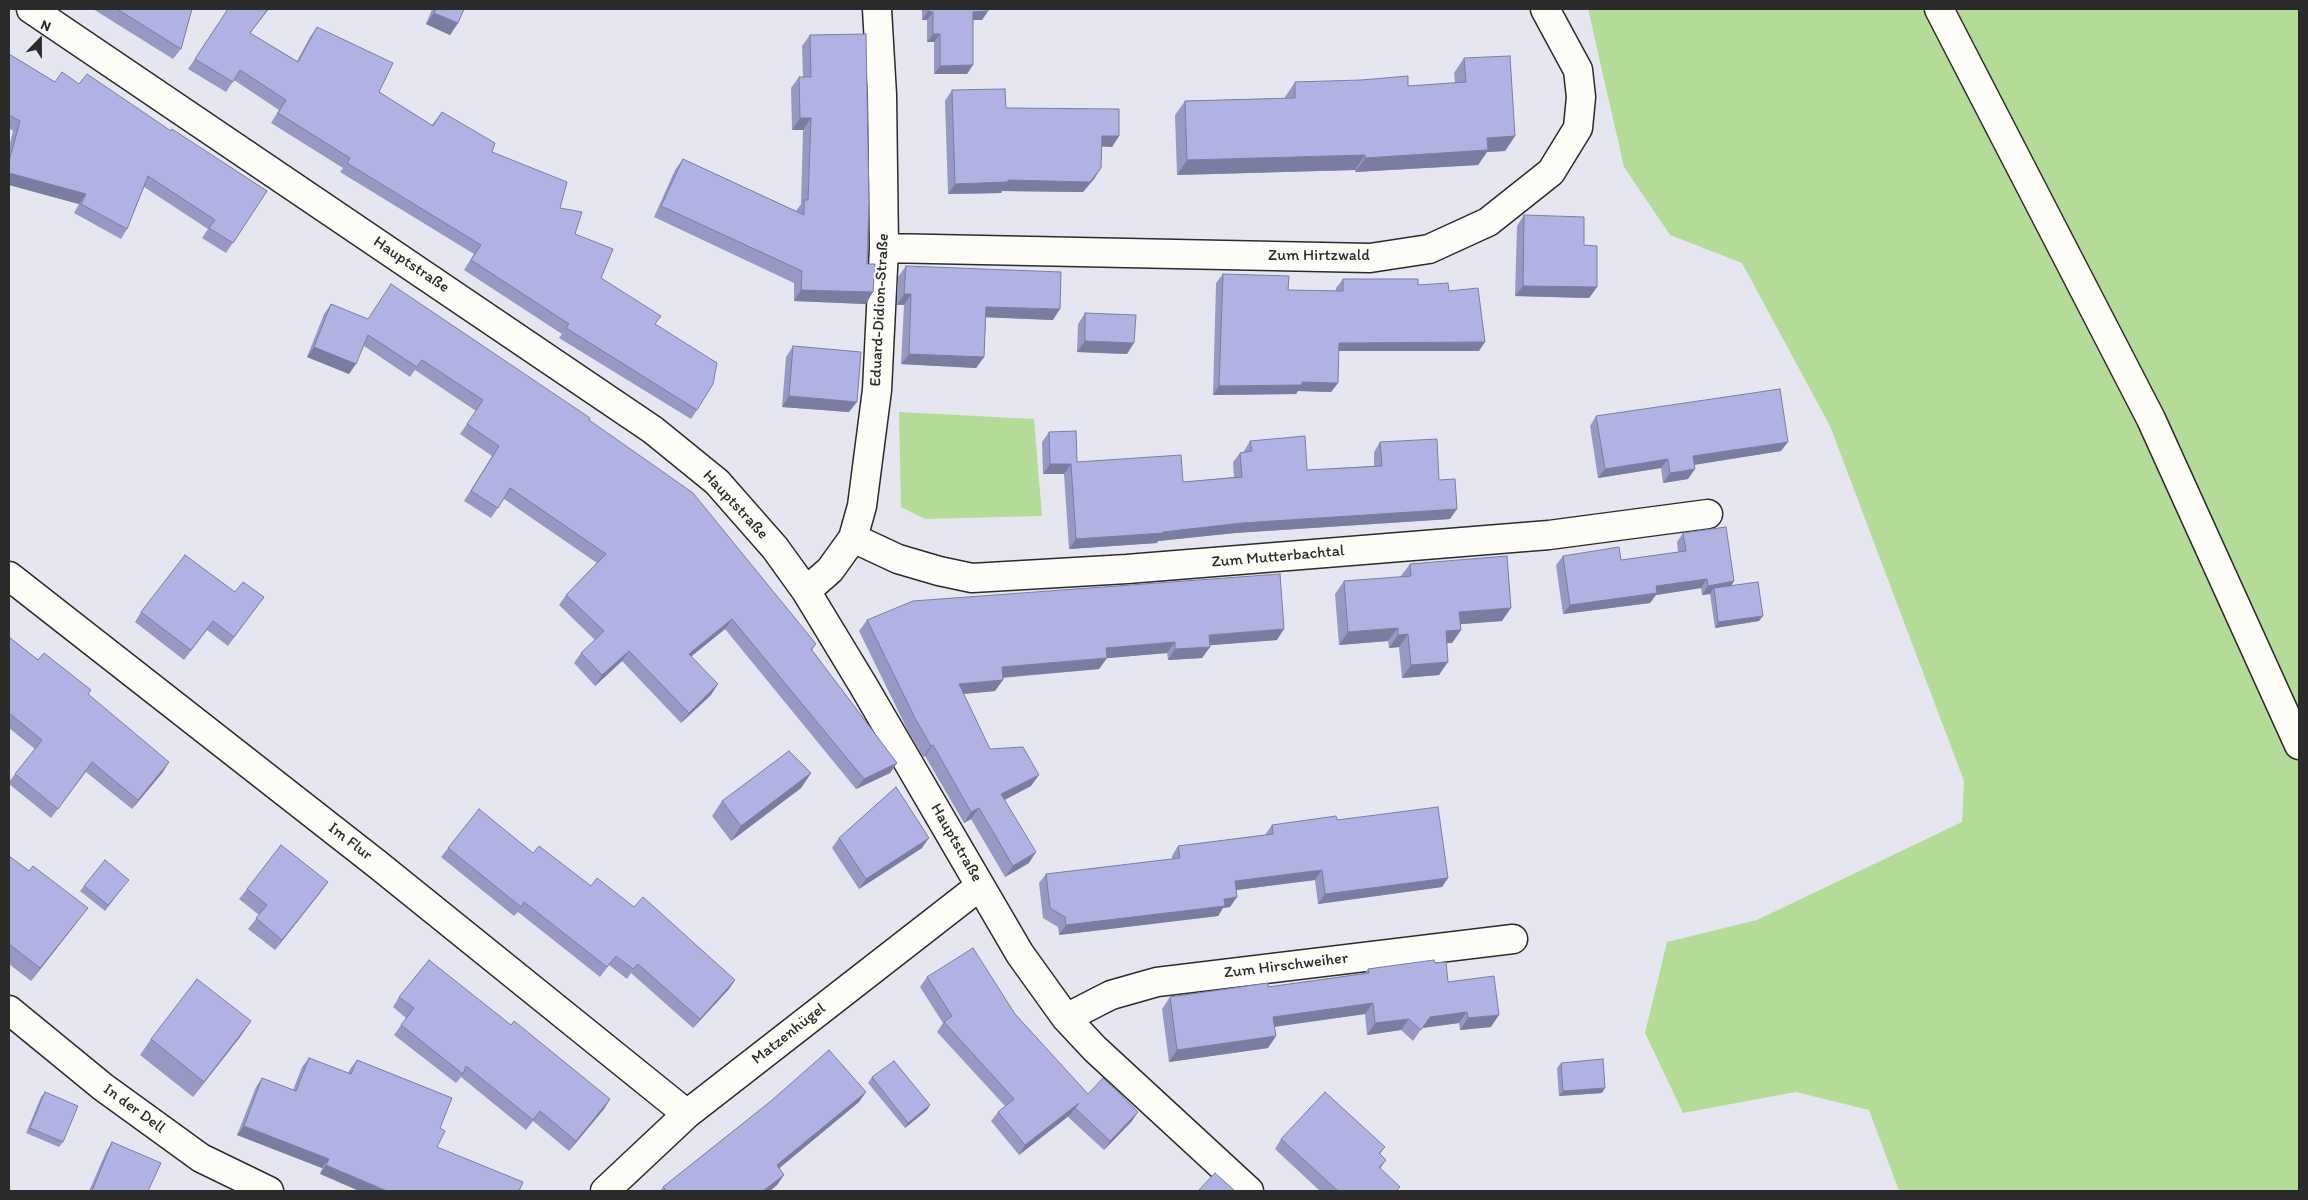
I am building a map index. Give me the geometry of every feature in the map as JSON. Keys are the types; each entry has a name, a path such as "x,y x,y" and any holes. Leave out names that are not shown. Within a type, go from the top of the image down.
{"main road":[{"name":"Hauptstraße","path":"30,9 653,430 717,482 776,548 806,591 1020,954 1066,1018 1095,1049 1249,1191"},
{"name":"Eduard-Didion-Straße","path":"806,591 830,570 853,538 862,506 877,390 884,248 882,95 877,9"},
{"name":"Zum Hirtzwald","path":"884,248 1370,258 1429,249 1488,222 1551,172 1578,128 1581,97 1578,70 1545,9"},
{"path":"1940,9 2151,419 2299,745"},
{"name":"Zum Mutterbachtal","path":"853,538 898,559 939,572 972,578 1127,569 1549,535 1708,514"},
{"name":"Im Flur","path":"9,576 377,864 687,1114"},
{"name":"Matzenhügel","path":"605,1191 687,1114 980,886"},
{"name":"Zum Hirschweiher","path":"1066,1018 1111,996 1157,982 1512,939"},
{"name":"In der Dell","path":"9,1010 103,1087 201,1158 269,1191"}],"green space":[{"path":"1588,9 2299,9 2299,1191 1899,1191 1869,1110 1796,1092 1683,1113 1645,1033 1667,942 1757,920 1962,822 1964,781 1830,426 1742,263 1670,235 1624,167"},
{"path":"899,412 1034,419 1042,516 925,519 901,507"}],"building":[{"path":"117,9 192,9 181,49"},
{"path":"228,9 268,9 250,33 298,62 317,27 393,63 379,92 433,126 442,112 495,143 492,152 567,182 560,208 582,212 575,234 613,249 601,278 661,316 655,324 717,363 713,384 697,410 566,328 569,324 471,260 481,245 347,163 350,158 278,113 286,100 240,70 233,82 195,59"},
{"path":"436,9 464,9 458,23 434,13"},
{"path":"928,9 988,9 988,11 973,12 973,65 940,66 940,34 933,34 933,12 928,11"},
{"path":"866,34 869,202 867,264 875,264 873,292 801,290 802,271 661,206 683,159 804,215 804,200 808,200 811,118 800,118 799,77 811,77 810,35"},
{"path":"9,54 55,82 62,72 79,84 87,74 171,131 172,129 267,191 233,243 209,228 215,220 148,176 127,229 81,204 86,194 9,173 9,161 20,121 9,115"},
{"path":"1510,56 1515,136 1487,138 1488,150 1365,158 1365,155 1187,160 1185,101 1295,98 1295,82 1361,80 1408,76 1408,86 1466,82 1464,58"},
{"path":"1005,89 1006,108 1119,109 1119,136 1102,136 1101,168 1090,182 1008,180 1008,182 955,184 952,90"},
{"path":"1524,215 1584,217 1584,245 1597,246 1597,287 1523,286"},
{"path":"906,266 1061,272 1060,309 986,307 984,357 909,354 911,294 904,294"},
{"path":"1223,274 1289,276 1288,290 1343,291 1343,279 1418,279 1418,285 1448,283 1449,291 1478,288 1485,342 1339,343 1338,383 1302,382 1302,385 1219,386"},
{"path":"391,284 590,418 589,420 693,493 816,644 811,649 897,763 864,779 732,619 689,654 718,684 689,713 629,651 602,675 581,653 604,631 566,595 606,554 510,488 498,508 471,491 499,446 467,424 483,400 422,360 417,367 368,335 356,364 314,347 331,304 368,319"},
{"path":"1085,313 1136,315 1134,343 1085,341"},
{"path":"793,346 861,352 857,402 789,396"},
{"path":"1780,389 1788,442 1693,456 1695,469 1670,473 1668,459 1605,469 1596,416"},
{"path":"1076,431 1077,462 1181,455 1183,482 1242,477 1240,453 1252,451 1250,441 1305,436 1307,470 1382,466 1380,442 1437,439 1439,480 1455,479 1457,509 1242,523 1163,533 1076,539 1071,464 1050,464 1049,432"},
{"path":"1726,527 1734,581 1708,586 1707,579 1656,586 1657,593 1570,605 1563,556 1619,547 1621,560 1686,551 1683,533"},
{"path":"185,555 235,592 243,582 264,597 234,637 213,621 191,650 141,612"},
{"path":"1507,556 1511,608 1459,612 1461,630 1446,631 1448,662 1411,665 1408,634 1398,635 1398,628 1348,632 1344,581 1411,576 1410,564"},
{"path":"1280,574 1284,629 1209,635 1210,647 1175,649 1175,642 1106,648 1107,658 1002,667 1003,680 959,684 990,749 1023,747 1039,775 1001,794 1036,852 1013,866 979,808 971,812 933,745 931,746 916,720 867,620 913,601"},
{"path":"1758,582 1763,616 1718,622 1714,588"},
{"path":"9,637 38,660 44,653 91,690 88,694 169,762 138,800 92,762 58,809 15,774 42,740 9,713"},
{"path":"789,751 811,773 741,826 722,801"},
{"path":"896,787 929,838 866,879 839,838"},
{"path":"1438,807 1448,878 1325,894 1322,870 1235,881 1237,897 1224,899 1225,906 1066,925 1065,917 1050,908 1046,874 1180,858 1178,846 1273,834 1272,825 1336,816 1337,820"},
{"path":"479,809 533,853 539,846 591,886 597,878 634,907 643,897 735,980 700,1019 638,964 633,969 616,956 607,967 524,902 521,907 448,848"},
{"path":"281,845 328,882 282,940 256,918 267,905 247,889"},
{"path":"9,856 29,871 33,866 88,908 40,968 9,944"},
{"path":"105,860 129,880 108,905 84,886"},
{"path":"973,948 1015,1014 1088,1094 1103,1078 1138,1112 1110,1141 1075,1108 1079,1103 1025,1145 998,1112 1014,1099 944,1022 952,1016 927,977"},
{"path":"429,960 511,1025 514,1021 610,1099 576,1141 540,1111 533,1120 466,1066 463,1074 401,1025 414,1008 399,997"},
{"path":"1434,960 1435,963 1446,962 1448,982 1494,976 1499,1015 1468,1018 1467,1012 1430,1017 1421,1030 1409,1019 1375,1023 1373,1003 1273,1017 1276,1036 1177,1050 1170,997 1268,983 1268,987 1369,973 1368,969"},
{"path":"197,979 251,1021 204,1082 151,1039"},
{"path":"829,1050 866,1092 777,1165 784,1175 763,1191 667,1191 663,1187 771,1101"},
{"path":"309,1058 351,1074 357,1060 452,1098 440,1128 445,1131 437,1147 523,1182 519,1191 387,1191 326,1165 329,1159 244,1126 262,1078 296,1091"},
{"path":"1603,1059 1605,1088 1563,1091 1561,1063"},
{"path":"894,1061 930,1105 908,1123 872,1077"},
{"path":"45,1092 78,1106 63,1142 30,1128"},
{"path":"1325,1092 1385,1147 1379,1153 1386,1160 1379,1167 1400,1187 1396,1191 1338,1191 1281,1139"},
{"path":"112,1142 161,1163 148,1191 92,1191"},
{"path":"1215,1173 1235,1191 1198,1191"}]}
